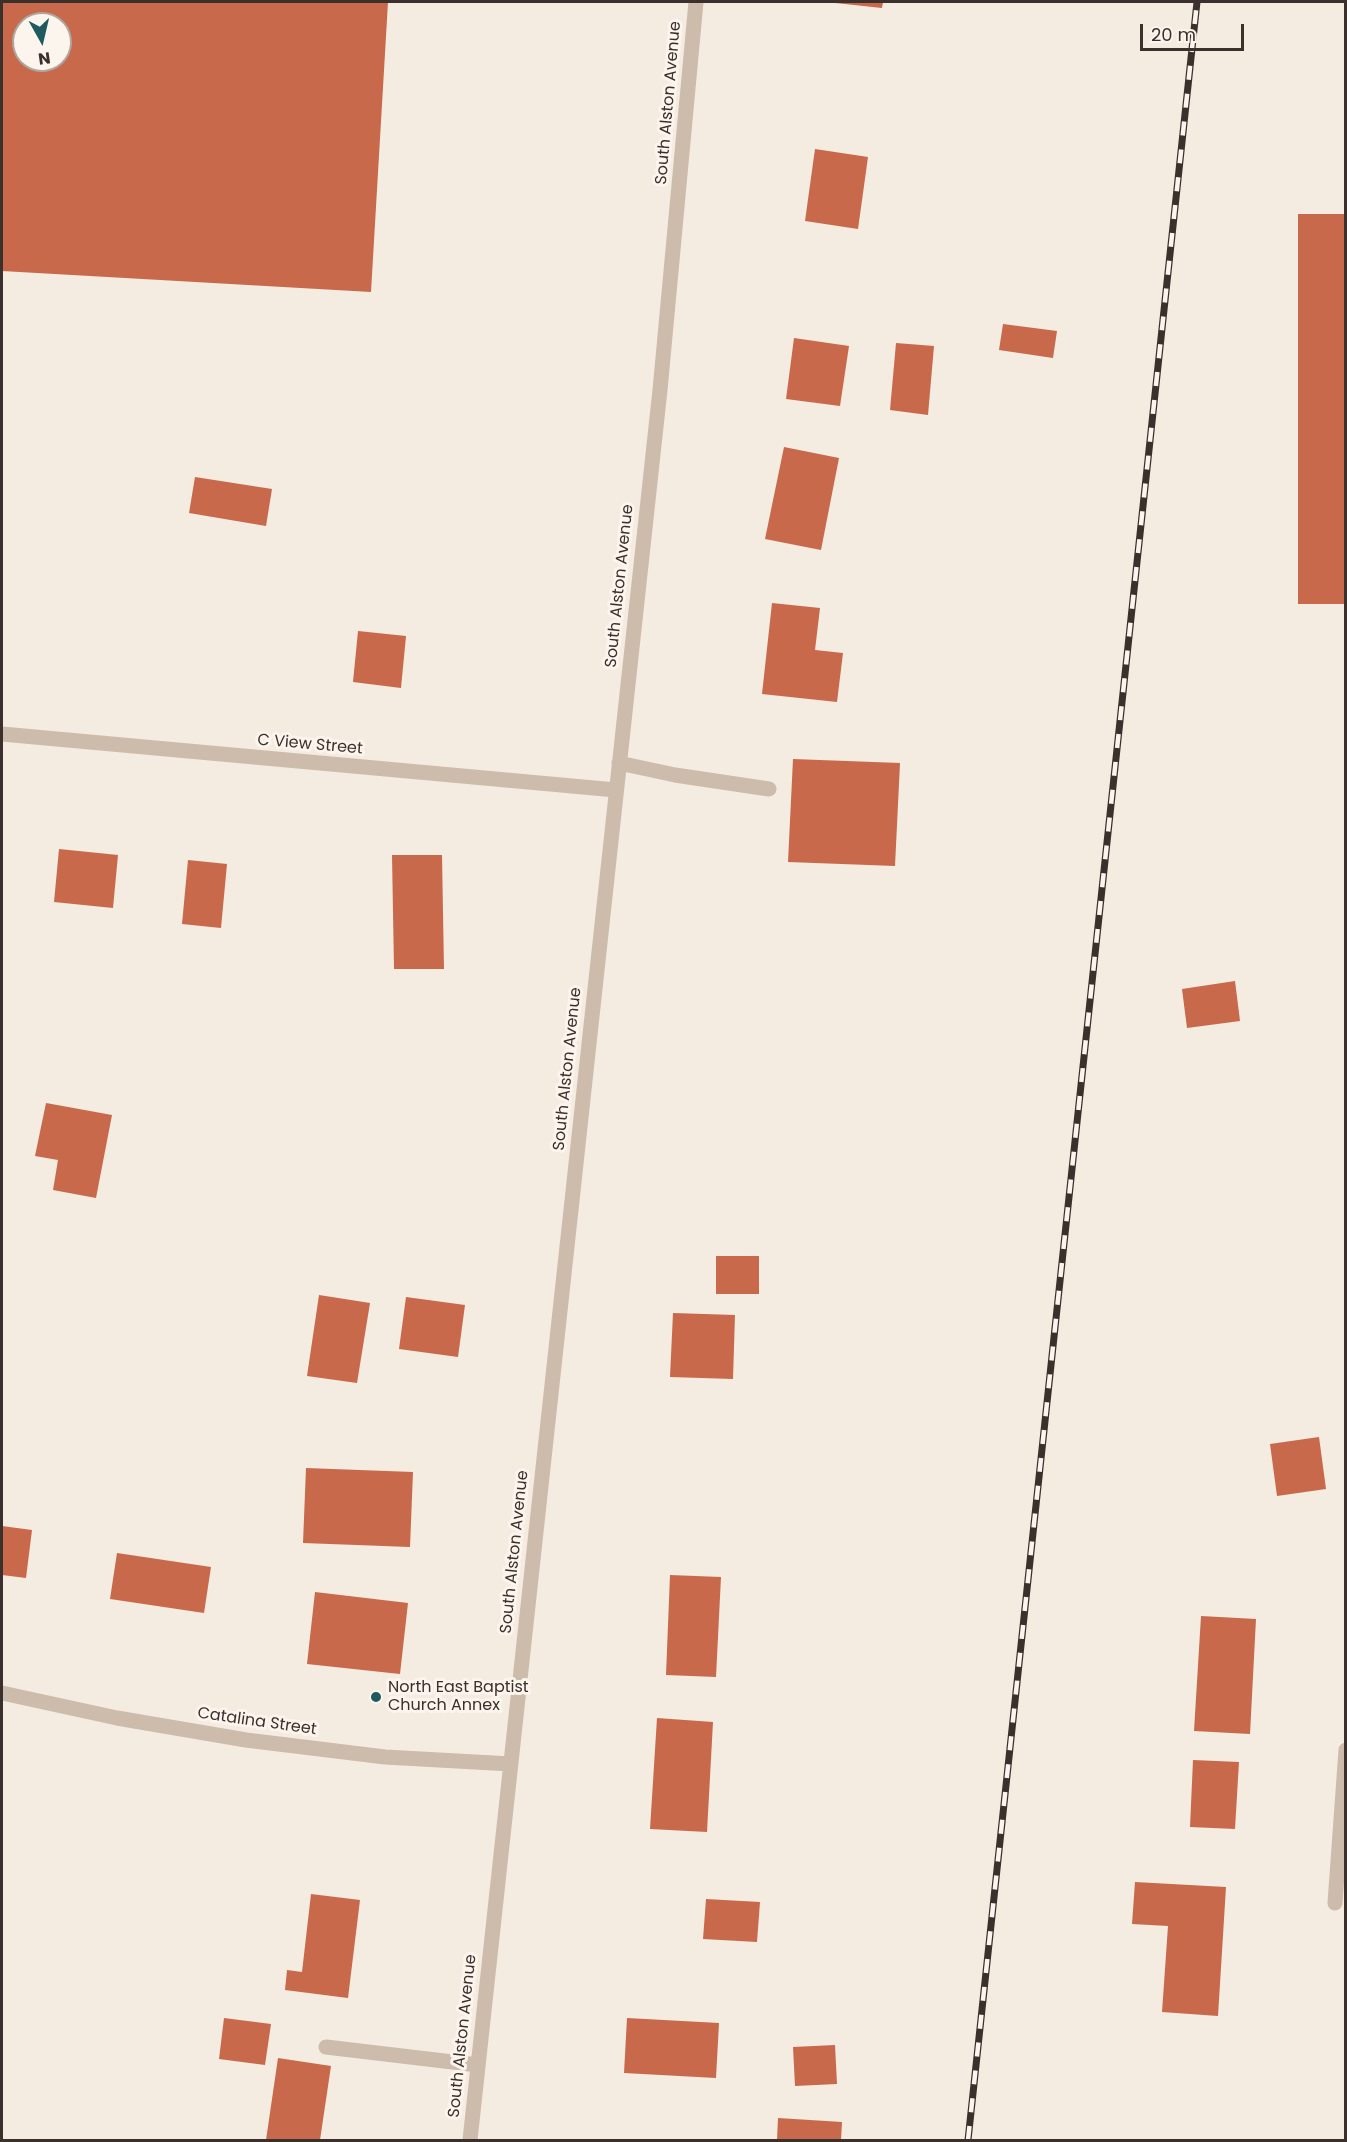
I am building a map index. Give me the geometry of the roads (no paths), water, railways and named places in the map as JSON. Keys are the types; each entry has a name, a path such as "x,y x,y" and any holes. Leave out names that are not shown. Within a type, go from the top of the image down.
{"street":[{"name":"South Alston Avenue","path":"470,2140 660,390 696,2"},
{"name":"C View Street","path":"2,734 616,790"},
{"path":"619,763 675,775 770,789"},
{"name":"Catalina Street","path":"2,1693 117,1718 246,1740 385,1757 511,1764"},
{"path":"1335,1903 1346,1750"},
{"path":"326,2047 478,2065"}],"railway":[{"path":"968,2140 1197,2"}],"place":[{"name":"North East Baptist Church Annex","path":"376,1697"}]}
